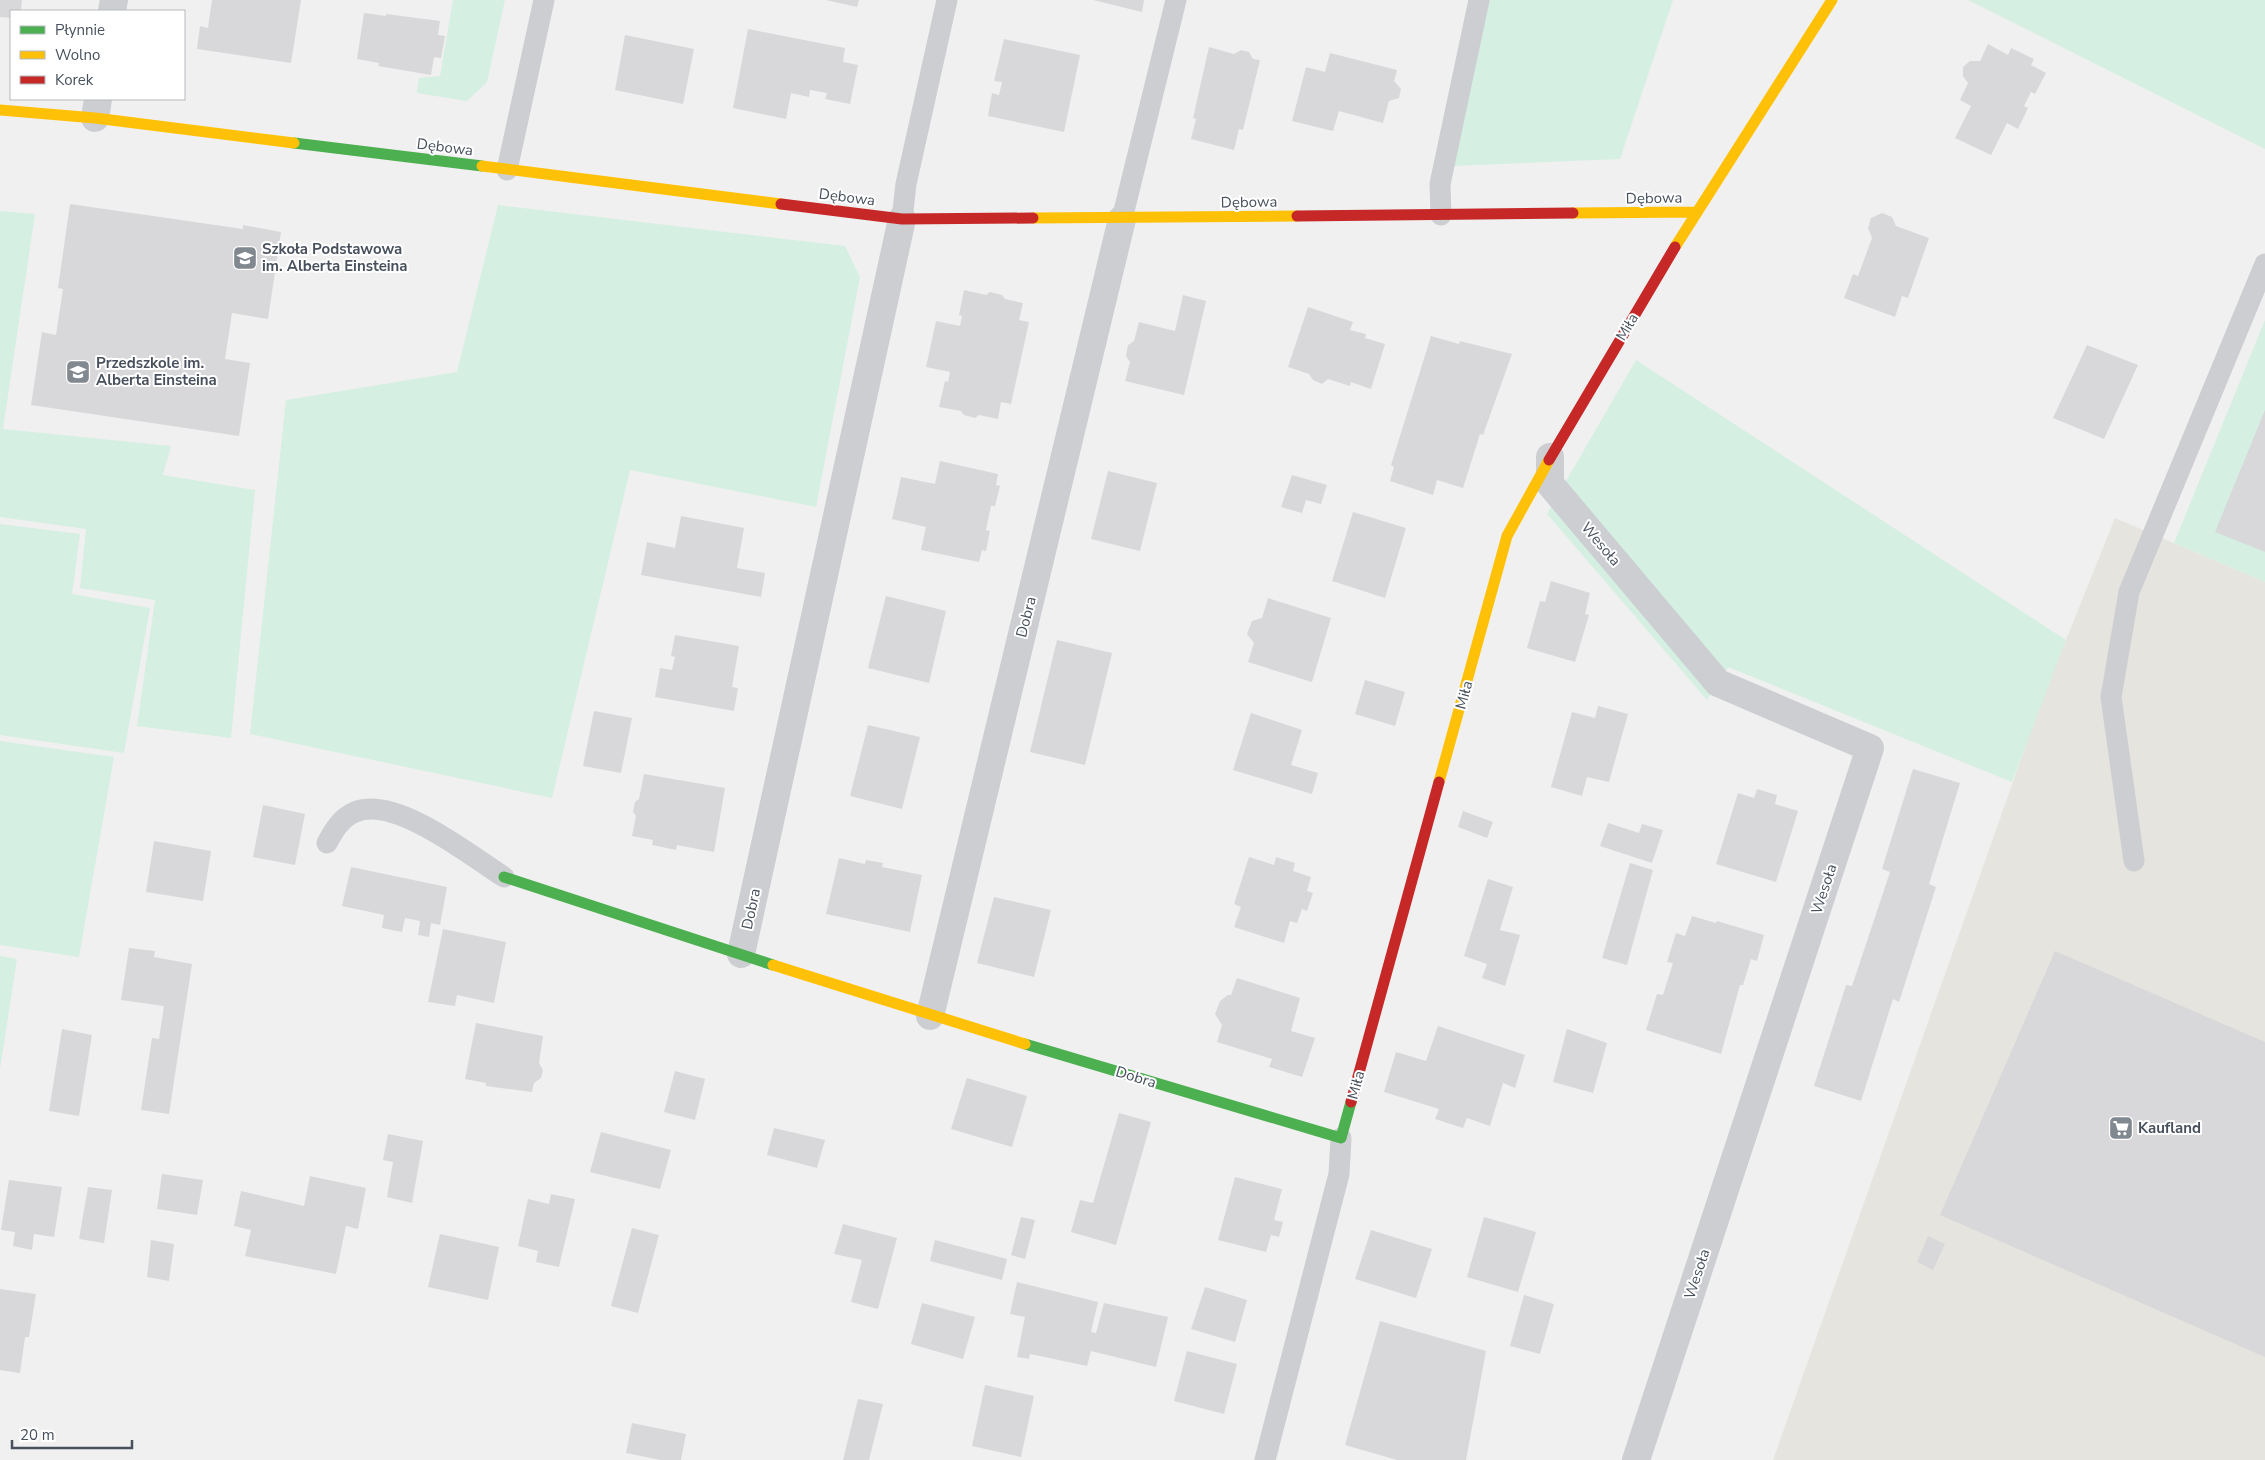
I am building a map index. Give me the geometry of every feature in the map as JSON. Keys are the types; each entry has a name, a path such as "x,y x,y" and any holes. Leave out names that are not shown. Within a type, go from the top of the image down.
{"street":[{"name":"Miła","path":"1341,1138 1508,536 1550,457 1696,212 1832,0"},
{"name":"Dębowa","path":"0,110 97,108 507,170 902,219 1122,219 1696,212"},
{"name":"Dobra","path":"741,954 902,219"},
{"name":"Dobra","path":"930,1016 1122,219"},
{"name":"Wesoła","path":"1550,457 1550,484 1718,682 1870,748 1636,1460"},
{"name":"Dobra","path":"504,878 930,1016 1341,1138"}],"lane":[{"path":"507,170 544,0"},
{"path":"902,219 906,184 947,0"},
{"path":"1122,219 1176,0"},
{"path":"1441,215 1440,184 1479,0"},
{"path":"2134,861 2111,697 2130,592 2265,264"},
{"path":"327,843 339,823 356,812 382,809 412,818 504,878"},
{"name":"Miła","path":"1265,1460 1340,1174 1341,1138"}],"shaded area":[{"path":"2115,518 2265,582 2265,1460 1773,1460 2043,697"}],"green space":[{"path":"453,0 505,0 487,82 467,101 417,93 419,78 440,76"},
{"path":"1488,0 1673,0 1620,159 1453,166"},
{"path":"1968,0 2265,0 2265,149"},
{"path":"498,205 845,246 860,277 816,507 630,470 552,798 250,734 286,400 457,372"},
{"path":"0,211 35,214 3,429 171,446 163,475 255,490 231,738 137,726 155,600 80,588 86,529 0,517"},
{"path":"2265,320 2265,582 2174,543"},
{"path":"1636,360 2066,640 2012,782 1728,667 1707,700 1547,514"},
{"path":"0,524 80,534 72,594 150,608 124,753 0,735"},
{"path":"0,741 114,757 79,957 0,945"},
{"path":"0,956 17,959 0,1069"}],"building":[{"path":"0,0 22,0 21,10 10,10 10,18 0,17"},
{"path":"212,0 301,0 291,63 197,49 200,26 208,28"},
{"path":"826,0 859,0 857,7"},
{"path":"1093,0 1144,0 1142,12"},
{"path":"364,13 440,21 438,35 445,36 441,58 434,57 431,75 378,66 379,63 357,59"},
{"path":"748,29 845,48 843,62 858,65 850,104 825,99 827,93 810,90 809,97 791,93 786,119 733,108"},
{"path":"625,35 694,49 683,104 615,90"},
{"path":"1004,39 1080,55 1064,132 988,116 992,93 999,95 1002,82 994,81"},
{"path":"1988,44 2008,55 2011,48 2034,59 2031,65 2046,73 2035,94 2031,92 2024,106 2028,108 2018,129 2007,123 1991,155 1955,138 1971,106 1960,100 1968,83 1963,76 1963,67 1970,61 1980,61"},
{"path":"1209,47 1234,54 1241,50 1249,52 1253,59 1260,60 1243,130 1239,129 1234,150 1191,139 1196,119 1193,118"},
{"path":"1330,53 1397,70 1394,81 1401,89 1399,98 1389,101 1383,123 1339,111 1333,131 1292,121 1306,67 1325,72"},
{"path":"70,204 243,229 243,225 281,232 268,319 232,313 225,359 250,363 239,436 31,405 42,332 56,335 63,289 58,288"},
{"path":"1882,213 1892,217 1896,226 1929,238 1908,298 1902,296 1895,317 1844,298 1853,274 1858,276 1872,238 1868,228 1871,218"},
{"path":"964,290 986,295 990,292 1002,295 1005,299 1023,303 1019,320 1029,322 1011,404 1001,402 998,419 979,415 975,418 964,415 961,411 939,407 945,381 948,382 950,372 926,367 936,321 960,326 962,316 959,315"},
{"path":"1183,295 1206,301 1184,395 1125,381 1130,362 1126,356 1128,345 1134,341 1139,322 1175,331"},
{"path":"1308,307 1353,322 1350,330 1366,334 1365,338 1385,344 1371,389 1351,382 1350,386 1328,379 1322,384 1313,380 1309,374 1288,367"},
{"path":"1431,336 1459,344 1460,341 1512,354 1483,435 1480,434 1463,488 1437,480 1433,495 1390,481 1394,467 1391,465"},
{"path":"2087,345 2138,365 2104,439 2053,418"},
{"path":"2265,410 2265,552 2215,532"},
{"path":"940,461 998,474 996,485 1000,486 995,506 991,506 986,530 990,531 986,551 982,550 979,562 921,550 926,527 892,519 901,477 935,484"},
{"path":"1108,471 1157,483 1140,551 1091,539"},
{"path":"1292,475 1327,485 1321,504 1306,500 1302,513 1281,507"},
{"path":"1353,512 1406,528 1385,598 1332,581"},
{"path":"681,516 744,528 737,568 765,573 761,597 641,575 647,542 675,548"},
{"path":"1551,581 1590,593 1585,614 1589,615 1575,662 1527,648 1540,601 1545,602"},
{"path":"886,596 946,611 929,683 868,668"},
{"path":"1268,598 1331,618 1312,682 1248,662 1254,643 1247,634 1252,621 1262,618"},
{"path":"675,635 739,646 732,687 738,688 734,711 655,697 660,668 672,670 675,657 671,656"},
{"path":"1057,640 1112,653 1085,765 1030,752"},
{"path":"1365,680 1405,692 1395,726 1355,714"},
{"path":"1598,706 1628,714 1609,782 1587,777 1582,796 1551,787 1572,712 1595,718"},
{"path":"594,711 632,718 621,773 583,766"},
{"path":"1251,713 1302,730 1291,765 1318,773 1312,794 1233,770"},
{"path":"868,725 920,737 902,809 850,796"},
{"path":"1913,769 1960,783 1929,884 1936,887 1899,1002 1893,999 1861,1101 1814,1086 1846,985 1852,986 1890,872 1882,869"},
{"path":"644,774 725,788 714,852 677,845 676,850 652,845 653,840 632,836 636,816 633,812 635,802 639,799"},
{"path":"1757,789 1777,795 1775,804 1798,811 1776,882 1716,864 1738,793 1754,798"},
{"path":"263,805 305,814 295,865 253,857"},
{"path":"1463,811 1493,822 1487,838 1458,827"},
{"path":"1608,823 1639,833 1642,824 1663,830 1652,863 1600,846"},
{"path":"154,841 211,851 203,901 146,892"},
{"path":"1249,857 1274,865 1276,857 1295,863 1293,871 1311,877 1307,891 1313,893 1307,911 1302,909 1297,923 1290,921 1284,943 1234,927 1241,907 1234,904"},
{"path":"839,858 865,864 866,860 883,863 882,867 922,875 910,932 826,914"},
{"path":"1630,863 1653,870 1627,965 1602,958"},
{"path":"351,867 447,887 440,925 431,923 429,937 418,935 420,921 405,918 402,932 382,928 384,915 342,906"},
{"path":"1488,879 1513,887 1500,930 1520,935 1505,986 1482,978 1487,964 1464,956"},
{"path":"994,897 1051,910 1034,977 977,963"},
{"path":"1692,916 1716,923 1717,921 1764,935 1757,961 1751,959 1743,985 1740,985 1721,1054 1646,1030 1657,994 1663,995 1673,963 1667,962 1676,933 1685,936"},
{"path":"443,929 506,942 494,1003 457,995 455,1006 428,1002"},
{"path":"129,948 155,951 154,957 192,964 169,1114 141,1110 152,1038 159,1039 164,1006 121,1000"},
{"name":"Kaufland","path":"2055,951 2265,1042 2265,1357 1940,1215"},
{"path":"1237,978 1300,998 1291,1031 1315,1038 1302,1077 1269,1067 1272,1059 1217,1042 1222,1025 1215,1014 1220,1001 1231,995"},
{"path":"476,1023 543,1036 539,1063 543,1070 541,1078 534,1083 532,1092 486,1086 486,1083 465,1079"},
{"path":"1438,1026 1525,1055 1515,1088 1503,1083 1490,1126 1467,1118 1463,1128 1435,1119 1439,1109 1384,1092 1396,1052 1426,1061"},
{"path":"62,1029 92,1035 79,1116 49,1111"},
{"path":"1567,1029 1607,1043 1593,1093 1553,1082"},
{"path":"675,1071 705,1079 695,1120 664,1112"},
{"path":"967,1078 1027,1096 1012,1147 951,1129"},
{"path":"1119,1113 1151,1122 1116,1245 1071,1232 1080,1200 1093,1203"},
{"path":"774,1128 825,1140 817,1168 767,1155"},
{"path":"601,1132 671,1150 660,1189 590,1172"},
{"path":"388,1134 423,1141 412,1203 387,1197 393,1162 383,1160"},
{"path":"162,1174 203,1180 197,1215 157,1209"},
{"path":"310,1176 366,1188 358,1229 346,1226 336,1274 245,1256 251,1230 234,1226 241,1191 304,1206"},
{"path":"1235,1177 1282,1189 1274,1220 1283,1222 1279,1237 1271,1235 1266,1252 1218,1240"},
{"path":"9,1180 62,1187 54,1237 34,1234 32,1250 13,1246 15,1232 1,1230"},
{"path":"88,1187 112,1190 104,1243 79,1239"},
{"path":"551,1194 575,1199 559,1267 536,1262 538,1251 518,1246 528,1199 549,1204"},
{"path":"1021,1217 1035,1220 1025,1259 1011,1255"},
{"path":"1484,1217 1536,1232 1518,1292 1467,1277"},
{"path":"843,1224 897,1238 878,1309 851,1302 862,1260 834,1254"},
{"path":"632,1228 659,1235 638,1313 611,1306"},
{"path":"1371,1230 1432,1249 1416,1298 1355,1279"},
{"path":"440,1234 499,1247 488,1300 428,1287"},
{"path":"1928,1236 1945,1244 1933,1270 1917,1262"},
{"path":"151,1240 174,1244 169,1281 147,1277"},
{"path":"935,1240 1007,1259 1002,1280 930,1261"},
{"path":"1017,1282 1098,1302 1091,1332 1096,1333 1104,1303 1168,1317 1156,1367 1091,1351 1087,1366 1030,1354 1029,1359 1017,1357 1025,1317 1010,1314"},
{"path":"1205,1287 1247,1300 1235,1342 1191,1329"},
{"path":"0,1289 36,1294 29,1337 25,1337 20,1373 0,1370"},
{"path":"1524,1295 1554,1304 1540,1354 1510,1346"},
{"path":"922,1303 975,1317 963,1359 911,1344"},
{"path":"1380,1321 1486,1351 1466,1460 1397,1460 1345,1445"},
{"path":"1187,1351 1237,1364 1224,1414 1174,1401"},
{"path":"985,1385 1034,1396 1021,1457 972,1446"},
{"path":"858,1399 883,1404 869,1460 843,1460"},
{"path":"632,1423 686,1434 681,1460 661,1460 626,1453"}],"traffic: fast":[{"path":"294,143 482,166"},
{"path":"504,877 773,965"},
{"path":"1025,1044 1341,1138 1351,1102"}],"traffic: slow":[{"path":"1675,247 1832,0"},
{"path":"0,110 95,118 294,143"},
{"path":"482,166 781,204"},
{"path":"1573,213 1696,212"},
{"path":"1033,218 1297,216"},
{"path":"1439,782 1507,536 1549,460"},
{"path":"773,965 1025,1044"}],"traffic: jam":[{"path":"781,204 902,219 1033,218"},
{"path":"1297,216 1573,213"},
{"path":"1549,460 1675,247"},
{"path":"1351,1102 1439,782"}],"place":[{"name":"Szkoła Podstawowa im. Alberta Einsteina","path":"245,258"},
{"name":"Przedszkole im. Alberta Einsteina","path":"78,372"},
{"name":"Kaufland","path":"2121,1128"}]}
